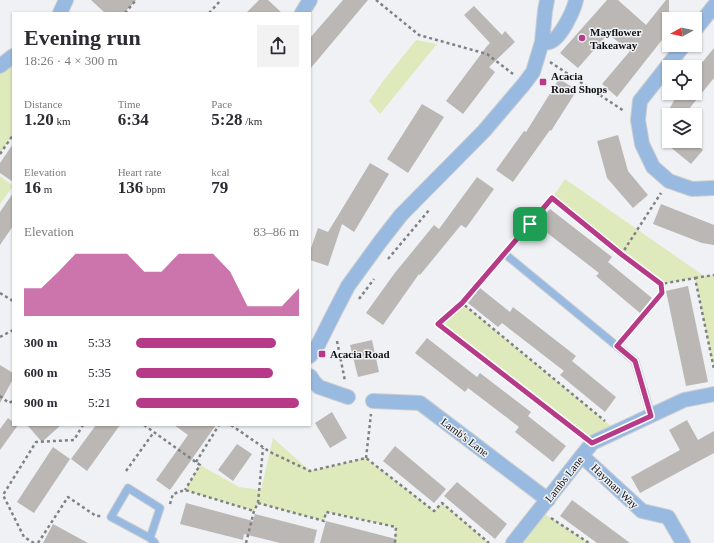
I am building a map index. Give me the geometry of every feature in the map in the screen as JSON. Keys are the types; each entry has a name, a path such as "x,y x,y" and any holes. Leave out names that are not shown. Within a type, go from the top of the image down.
{"street":[{"path":"60,12 66,0"},
{"path":"303,12 310,0"},
{"path":"311,355 318,345 348,286 401,215 484,131 533,72 541,48 547,0"},
{"path":"541,48 556,38 566,25 575,7 576,0"},
{"path":"702,21 714,6"},
{"path":"678,52 640,101 638,120 642,144 653,167 669,181 692,189 714,188"},
{"path":"0,66 12,57"},
{"path":"311,378 319,387 348,397"},
{"name":"Lambs Lane","path":"513,543 592,443 684,400 714,394"},
{"name":"Lamb's Lane","path":"373,401 420,403 544,505"},
{"name":"Hayman Way","path":"582,456 642,511 668,517 683,543"}],"lane":[{"path":"504,254 635,361 651,416"},
{"path":"128,488 160,508 153,541 111,517 128,488"}],"path":[{"path":"126,12 136,0"},
{"path":"210,12 221,0"},
{"path":"376,0 419,35 487,54 524,84"},
{"path":"541,48 551,63 638,120"},
{"path":"549,68 551,63"},
{"path":"0,154 12,136"},
{"path":"621,254 669,181"},
{"path":"592,443 438,324 462,303 552,198 621,254 661,284 662,293 617,346"},
{"path":"387,261 435,204"},
{"path":"661,284 714,275"},
{"path":"695,278 714,369"},
{"path":"357,302 374,279"},
{"path":"0,293 12,300"},
{"path":"462,303 618,431"},
{"path":"0,337 12,331"},
{"path":"333,348 337,341 348,397"},
{"path":"0,396 8,403 12,401"},
{"path":"366,458 373,401"},
{"path":"34,543 24,537 4,496 36,442 74,440 82,426"},
{"path":"145,426 200,465 185,490"},
{"path":"196,462 218,426"},
{"path":"232,426 270,452 310,471 366,458"},
{"path":"126,471 154,432"},
{"path":"246,543 254,511 258,503 263,447"},
{"path":"366,458 434,511 442,503 489,543"},
{"path":"169,508 173,494 185,490 254,511"},
{"path":"38,543 68,497 96,516 111,517"},
{"path":"258,503 324,521 326,512 396,527 395,543"},
{"path":"544,505 589,543"}],"green space":[{"path":"416,40 437,44 380,114 369,101"},
{"path":"12,57 12,136 0,154 0,66"},
{"path":"0,176 12,185 12,187 0,204"},
{"path":"565,179 704,276 714,275 714,369 695,278 661,284 621,255 552,198"},
{"path":"462,303 617,431 592,443 438,324"},
{"path":"273,438 310,471 366,458 434,511 442,503 489,543 395,543 396,527 327,512 324,521 258,503 254,511 185,490 200,465 239,487 261,490"},
{"path":"539,510 589,543 523,543 519,536"}],"building":[{"path":"91,0 136,0 125,12 104,12"},
{"path":"259,0 268,0 281,12 247,12"},
{"path":"343,0 368,0 311,68 311,37"},
{"path":"607,0 618,0 646,25 666,0 669,0 669,12 662,12 662,40 617,97 602,84 630,51 608,34 578,68 560,53"},
{"path":"474,6 502,35 505,31 515,42 489,67 495,72 463,114 446,101 490,43 464,15"},
{"path":"714,48 714,78 702,93 702,63"},
{"path":"559,79 577,90 551,131 550,130 513,182 496,170 524,131 526,132"},
{"path":"674,100 696,100 690,108 670,108"},
{"path":"422,104 444,117 408,173 387,159"},
{"path":"618,135 628,171 648,195 633,208 607,178 597,141"},
{"path":"12,145 12,181 0,173 0,163"},
{"path":"672,148 701,148 703,150 691,164"},
{"path":"370,163 389,174 354,232 342,224 328,266 311,260 311,248 318,228 328,232"},
{"path":"477,177 494,189 466,228 461,225 420,275 419,274 383,325 366,313 394,274 434,225 439,229"},
{"path":"12,194 12,227 0,245 0,212"},
{"path":"661,204 714,225 714,245 702,243 653,224"},
{"path":"550,209 612,257 608,262 652,298 640,313 596,276 599,273 537,225"},
{"path":"688,286 708,382 686,386 666,291"},
{"path":"480,288 510,312 513,307 576,356 572,361 616,397 605,412 560,375 564,371 502,323 498,327 468,303"},
{"path":"427,338 477,377 480,373 531,412 528,416 566,446 553,462 515,432 519,427 468,388 465,392 415,353"},
{"path":"372,340 379,372 358,377 350,345"},
{"path":"0,365 12,372 12,381 0,403"},
{"path":"332,412 347,438 330,448 315,423"},
{"path":"8,418 12,421 12,426 17,426 0,450 0,429"},
{"path":"687,420 698,440 714,431 714,453 640,493 631,477 680,450 669,430"},
{"path":"28,426 60,426 42,442"},
{"path":"95,426 119,426 87,471 71,459"},
{"path":"175,426 215,426 170,490 156,480 188,435"},
{"path":"237,444 252,454 233,481 218,470"},
{"path":"395,446 446,489 434,503 383,461"},
{"path":"53,447 70,459 34,513 17,502"},
{"path":"457,482 507,524 495,539 444,496"},
{"path":"572,500 630,543 597,543 560,516"},
{"path":"186,503 253,521 255,514 317,530 314,543 280,543 244,534 243,540 180,524"},
{"path":"326,521 396,539 395,543 320,543"},
{"path":"53,524 88,543 43,543"}],"place":[{"name":"Mayflower Takeaway","path":"582,38"},
{"name":"Acacia Road Shops","path":"543,82"},
{"name":"Acacia Road","path":"322,354"}],"route":[{"path":"552,198 621,254 661,284 662,293 617,346 635,361 651,416 592,443 438,324 462,303 530,224 552,198"}]}
